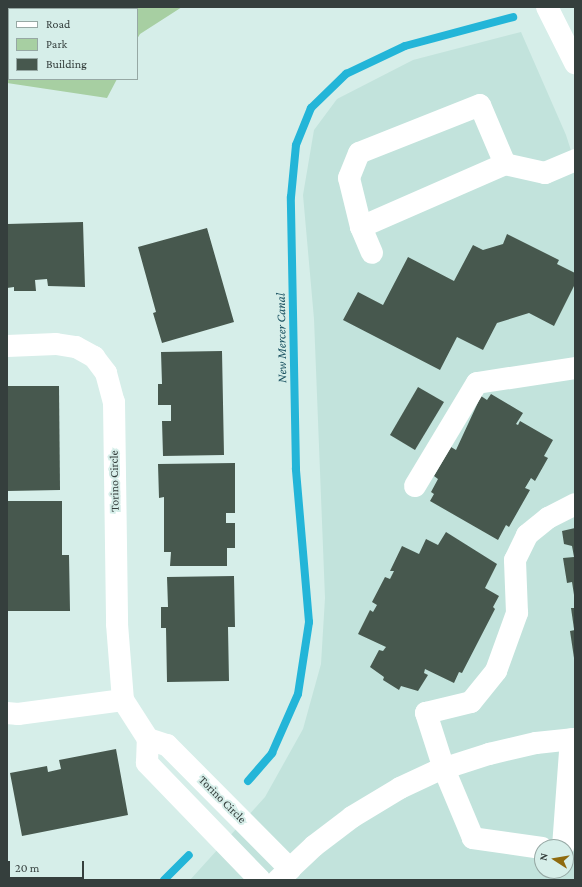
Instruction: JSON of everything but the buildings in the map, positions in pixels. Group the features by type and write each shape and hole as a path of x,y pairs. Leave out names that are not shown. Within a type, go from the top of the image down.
{"street":[{"path":"547,7 575,63"},
{"path":"372,253 361,227 349,178 359,154 480,106 505,164"},
{"path":"361,227 505,164 545,173 575,160"},
{"name":"Torino Circle","path":"7,346 56,344 76,347 94,357 106,372 114,402 117,624 123,700 148,739 167,745 284,874"},
{"path":"415,486 477,383 575,368"},
{"path":"534,847 473,838 444,769 426,712 471,702 496,671 517,613 515,560 527,536 548,518 575,504"},
{"path":"7,713 18,714 123,700"},
{"path":"148,739 147,763 260,880"},
{"path":"284,874 314,846 352,817 400,788 444,769 489,754 536,743 573,739 564,839"}],"shaded area":[{"path":"521,32 566,135 575,163 575,880 190,880 265,797 303,729 321,664 325,598 314,319 303,195 314,130 337,99 413,60"}],"green space":[{"path":"7,7 182,7 140,34 138,37 138,8 8,8 8,80 116,80 107,98 7,83"}],"waterway":[{"name":"New Mercer Canal","path":"248,781 272,753 298,694 309,622 296,469 291,197 296,145 311,108 346,74 405,46 513,17"},
{"name":"New Mercer Canal","path":"164,880 189,855"}]}
